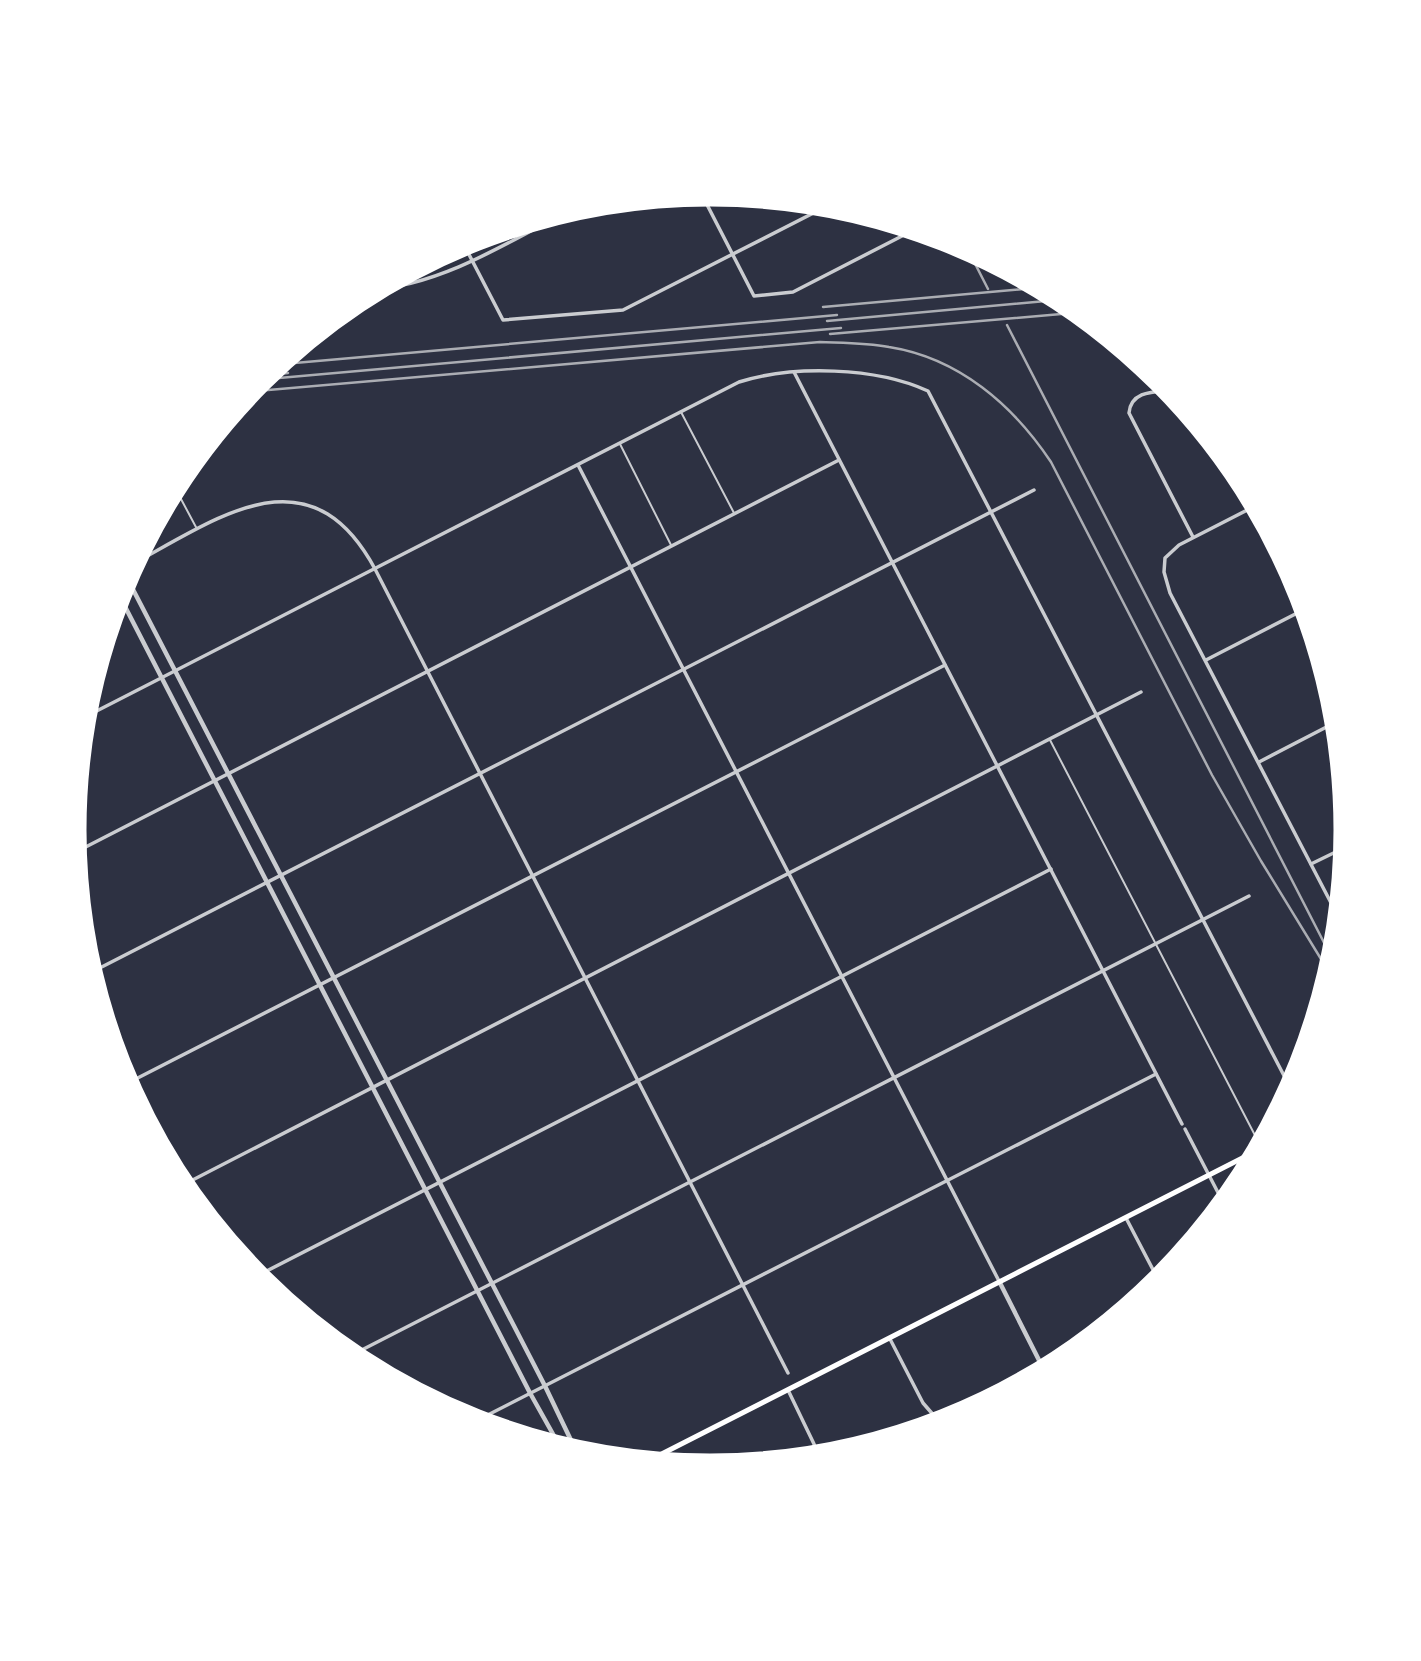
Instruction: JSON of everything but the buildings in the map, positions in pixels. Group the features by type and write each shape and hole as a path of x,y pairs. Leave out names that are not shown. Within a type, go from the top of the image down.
{"main road":[{"path":"658,1456 1249,1154"}],"street":[{"path":"706,202 754,296 793,292 902,236 902,233"},
{"path":"467,251 503,320 623,310 816,212"},
{"path":"395,287 425,280 472,260 533,229"},
{"path":"93,713 739,382 753,377 816,371 862,374 900,381 928,391 1287,1081"},
{"path":"794,372 1220,1197"},
{"path":"1160,392 1147,393 1133,401 1129,409 1130,417 1193,537"},
{"path":"83,848 839,460"},
{"path":"578,465 1041,1365"},
{"path":"98,969 1034,490"},
{"path":"145,558 241,508 264,502 295,502 311,506 341,524 353,535 428,671 788,1373"},
{"path":"1250,508 1193,537 1168,553 1163,563 1166,581 1334,908"},
{"path":"131,587 572,1443"},
{"path":"125,605 555,1439"},
{"path":"1206,660 1299,612"},
{"path":"134,1080 946,665"},
{"path":"189,1181 1141,692"},
{"path":"1259,762 1330,725"},
{"path":"1311,864 1338,851"},
{"path":"264,1272 1051,869"},
{"path":"359,1351 1249,896"},
{"path":"485,1416 1156,1073"},
{"path":"1126,1218 1155,1275"},
{"path":"890,1339 923,1404 935,1417"},
{"path":"788,1391 815,1450"}],"lane":[{"path":"680,411 734,514"},
{"path":"620,444 671,546"},
{"path":"179,495 198,530"},
{"path":"1050,739 1258,1138"}],"railway":[{"path":"973,260 988,289"},
{"path":"823,307 1029,289"},
{"path":"827,321 1049,301"},
{"path":"830,334 1067,313"},
{"path":"290,363 837,315"},
{"path":"1007,325 1328,949"},
{"path":"279,378 841,328"},
{"path":"262,391 820,342 889,347 939,362 961,373 1002,403 1051,462 1212,775 1324,964"},
{"path":"279,374 288,373"}]}
